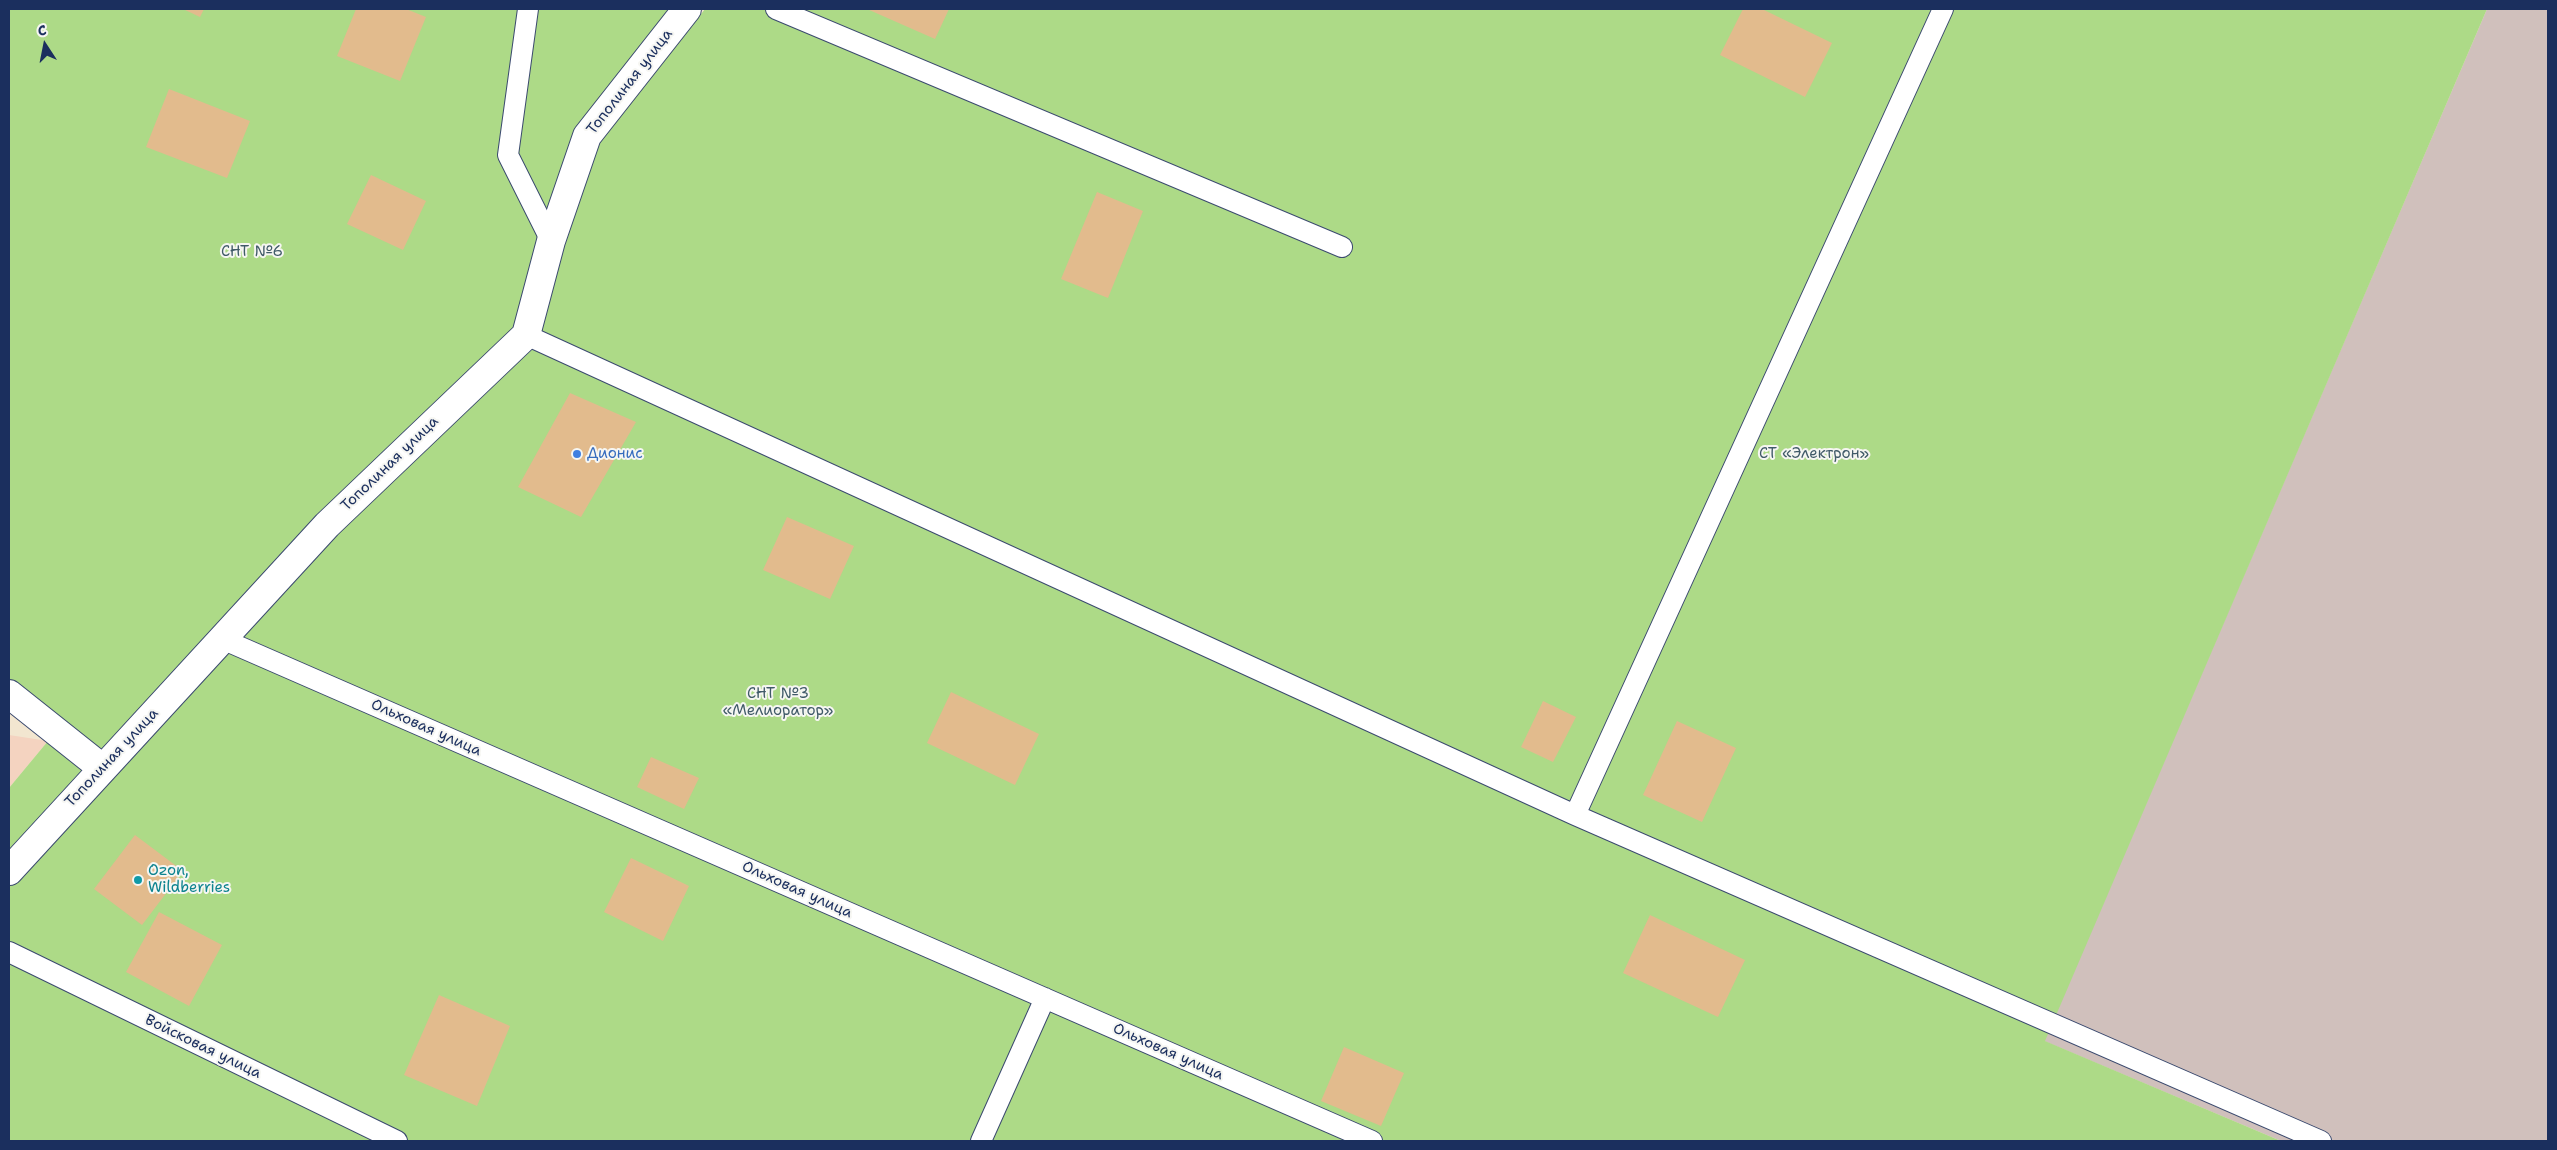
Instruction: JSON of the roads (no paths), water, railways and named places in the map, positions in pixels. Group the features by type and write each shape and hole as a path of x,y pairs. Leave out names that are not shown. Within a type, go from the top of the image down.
{"street":[{"name":"Тополиная улица","path":"9,871 327,525 526,335 551,241 587,136 687,9"},
{"path":"9,694 102,768"}],"lane":[{"path":"528,9 508,155 551,241"},
{"path":"776,9 1342,248"},
{"path":"1575,815 1943,9"},
{"path":"526,335 1575,815 2321,1141"},
{"name":"Ольховая улица","path":"222,638 1372,1141"},
{"name":"Войсковая улица","path":"9,952 397,1141"},
{"path":"981,1141 1044,998"}],"place":[{"name":"Дионис","path":"577,454"},
{"name":"Ozon, Wildberries","path":"138,880"}],"park label":[{"name":"СНТ №6","path":"252,252"},
{"name":"СТ «Электрон»","path":"1814,454"},
{"name":"СНТ №3 «Мелиоратор»","path":"778,702"}]}
